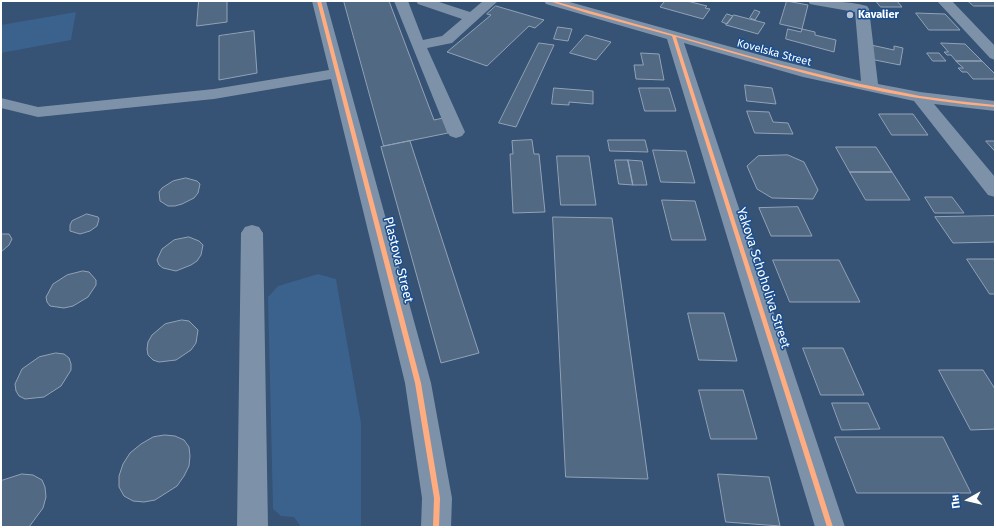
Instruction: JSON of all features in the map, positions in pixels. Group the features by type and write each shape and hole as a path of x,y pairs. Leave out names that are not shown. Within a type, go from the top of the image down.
{"street":[{"name":"Plastova Street","path":"319,1 418,383 437,498 436,527"},
{"path":"401,1 418,45 456,132"},
{"path":"423,1 472,18"},
{"path":"418,45 447,40 491,1"},
{"path":"815,1 862,9 870,87"},
{"path":"944,1 995,55"},
{"name":"Kovelska Street","path":"559,2 759,60 870,87 920,98 995,106"},
{"name":"Yakova Schoholiva Street","path":"674,36 830,527"},
{"path":"1,103 38,112 214,94 338,73"},
{"path":"920,98 995,190"},
{"path":"252,233 252,527"}],"water":[{"path":"76,12 71,40 1,53 1,25"},
{"path":"318,274 336,279 361,423 361,527 301,527 294,517 281,516 273,509 268,297 278,286"}],"building":[{"path":"199,1 227,1 227,22 197,26"},
{"path":"344,1 389,1 434,120 443,118 448,133 384,146"},
{"path":"659,1 687,1 707,6 705,8 710,9 703,19 660,7 664,2"},
{"path":"787,1 808,5 802,29 780,24"},
{"path":"876,1 897,1 902,7 881,7"},
{"path":"968,1 995,1 995,6 974,6"},
{"path":"496,6 544,20 535,28 529,26 487,66 447,52 491,15 487,14"},
{"path":"755,10 760,12 755,20 750,18"},
{"path":"916,13 945,14 960,30 929,30"},
{"path":"727,14 733,16 727,24 722,22"},
{"path":"734,15 765,23 758,34 726,25"},
{"path":"558,27 572,29 568,41 554,39"},
{"path":"788,29 801,32 802,29 815,32 815,35 836,40 834,52 786,39"},
{"path":"254,31 257,73 219,80 219,36"},
{"path":"586,35 611,42 596,60 570,53"},
{"path":"539,43 554,45 516,127 499,123"},
{"path":"941,43 965,44 982,61 956,61 951,55 947,55 944,52 948,52"},
{"path":"871,45 894,50 894,46 903,48 900,65 870,59"},
{"path":"641,53 659,54 664,80 636,79 634,65 643,65"},
{"path":"927,53 939,53 946,61 933,61"},
{"path":"956,61 982,61 995,74 995,79 973,79 967,72 962,72 958,68 963,68"},
{"path":"745,85 772,88 776,104 747,101"},
{"path":"554,88 593,91 593,104 569,102 569,105 552,104"},
{"path":"639,88 669,88 676,111 645,111"},
{"path":"747,111 769,112 773,122 788,123 793,134 755,133"},
{"path":"879,114 913,114 928,135 892,135"},
{"path":"532,140 534,154 539,154 545,212 513,213 510,154 513,154 512,141"},
{"path":"608,140 645,140 648,152 610,151"},
{"path":"410,141 479,353 441,363 381,147"},
{"path":"986,141 995,141 995,151"},
{"path":"836,147 876,147 892,172 850,172"},
{"path":"653,150 686,151 695,183 661,182"},
{"path":"788,155 804,162 818,190 813,199 772,198 757,189 747,166 758,156"},
{"path":"557,156 589,156 596,205 561,205"},
{"path":"615,160 628,160 633,185 619,184"},
{"path":"628,160 642,161 647,185 633,185"},
{"path":"850,172 892,172 910,200 866,200"},
{"path":"186,178 197,181 200,184 198,193 194,198 175,206 168,206 160,201 159,192 162,188 173,181"},
{"path":"925,197 952,197 964,213 935,213"},
{"path":"662,200 695,201 706,240 672,240"},
{"path":"798,207 812,236 771,236 759,208"},
{"path":"87,214 98,217 99,219 97,226 90,231 80,234 70,231 72,221"},
{"path":"995,216 995,242 953,243 935,217"},
{"path":"553,217 612,218 648,479 566,477"},
{"path":"1,234 9,234 12,239 9,245 1,252"},
{"path":"189,237 199,241 203,245 201,255 197,261 176,271 163,268 159,265 157,260 162,249 174,240"},
{"path":"967,259 995,259 995,294 990,294"},
{"path":"773,260 839,260 860,302 790,302"},
{"path":"83,271 89,272 96,280 96,285 88,297 73,306 64,308 50,306 46,297 53,284 67,275"},
{"path":"688,313 724,313 737,361 699,360"},
{"path":"182,320 189,321 198,330 196,343 191,350 176,360 159,362 153,360 148,355 147,349 148,342 152,335 165,324"},
{"path":"803,348 843,348 864,395 821,395"},
{"path":"56,353 64,354 69,358 71,364 71,370 61,386 44,397 25,399 19,396 16,391 15,384 22,369 39,357"},
{"path":"939,370 983,370 995,389 995,429 971,430"},
{"path":"699,390 743,390 757,439 711,439"},
{"path":"832,403 868,403 880,429 842,430"},
{"path":"165,435 175,436 184,440 189,447 189,466 184,476 177,486 155,500 144,502 133,501 124,496 119,487 119,476 123,464 130,453 153,437"},
{"path":"835,437 943,437 971,493 857,493"},
{"path":"22,474 33,475 42,480 45,487 46,497 43,508 29,527 1,527 1,481"},
{"path":"718,474 769,477 780,526 726,522"}],"cycle path":[{"path":"319,1 418,383 437,498 436,527"},
{"path":"551,1 773,64 846,82 920,97 995,106"},
{"path":"674,36 830,527"}],"place":[{"name":"Kavalier","path":"850,15"}]}
